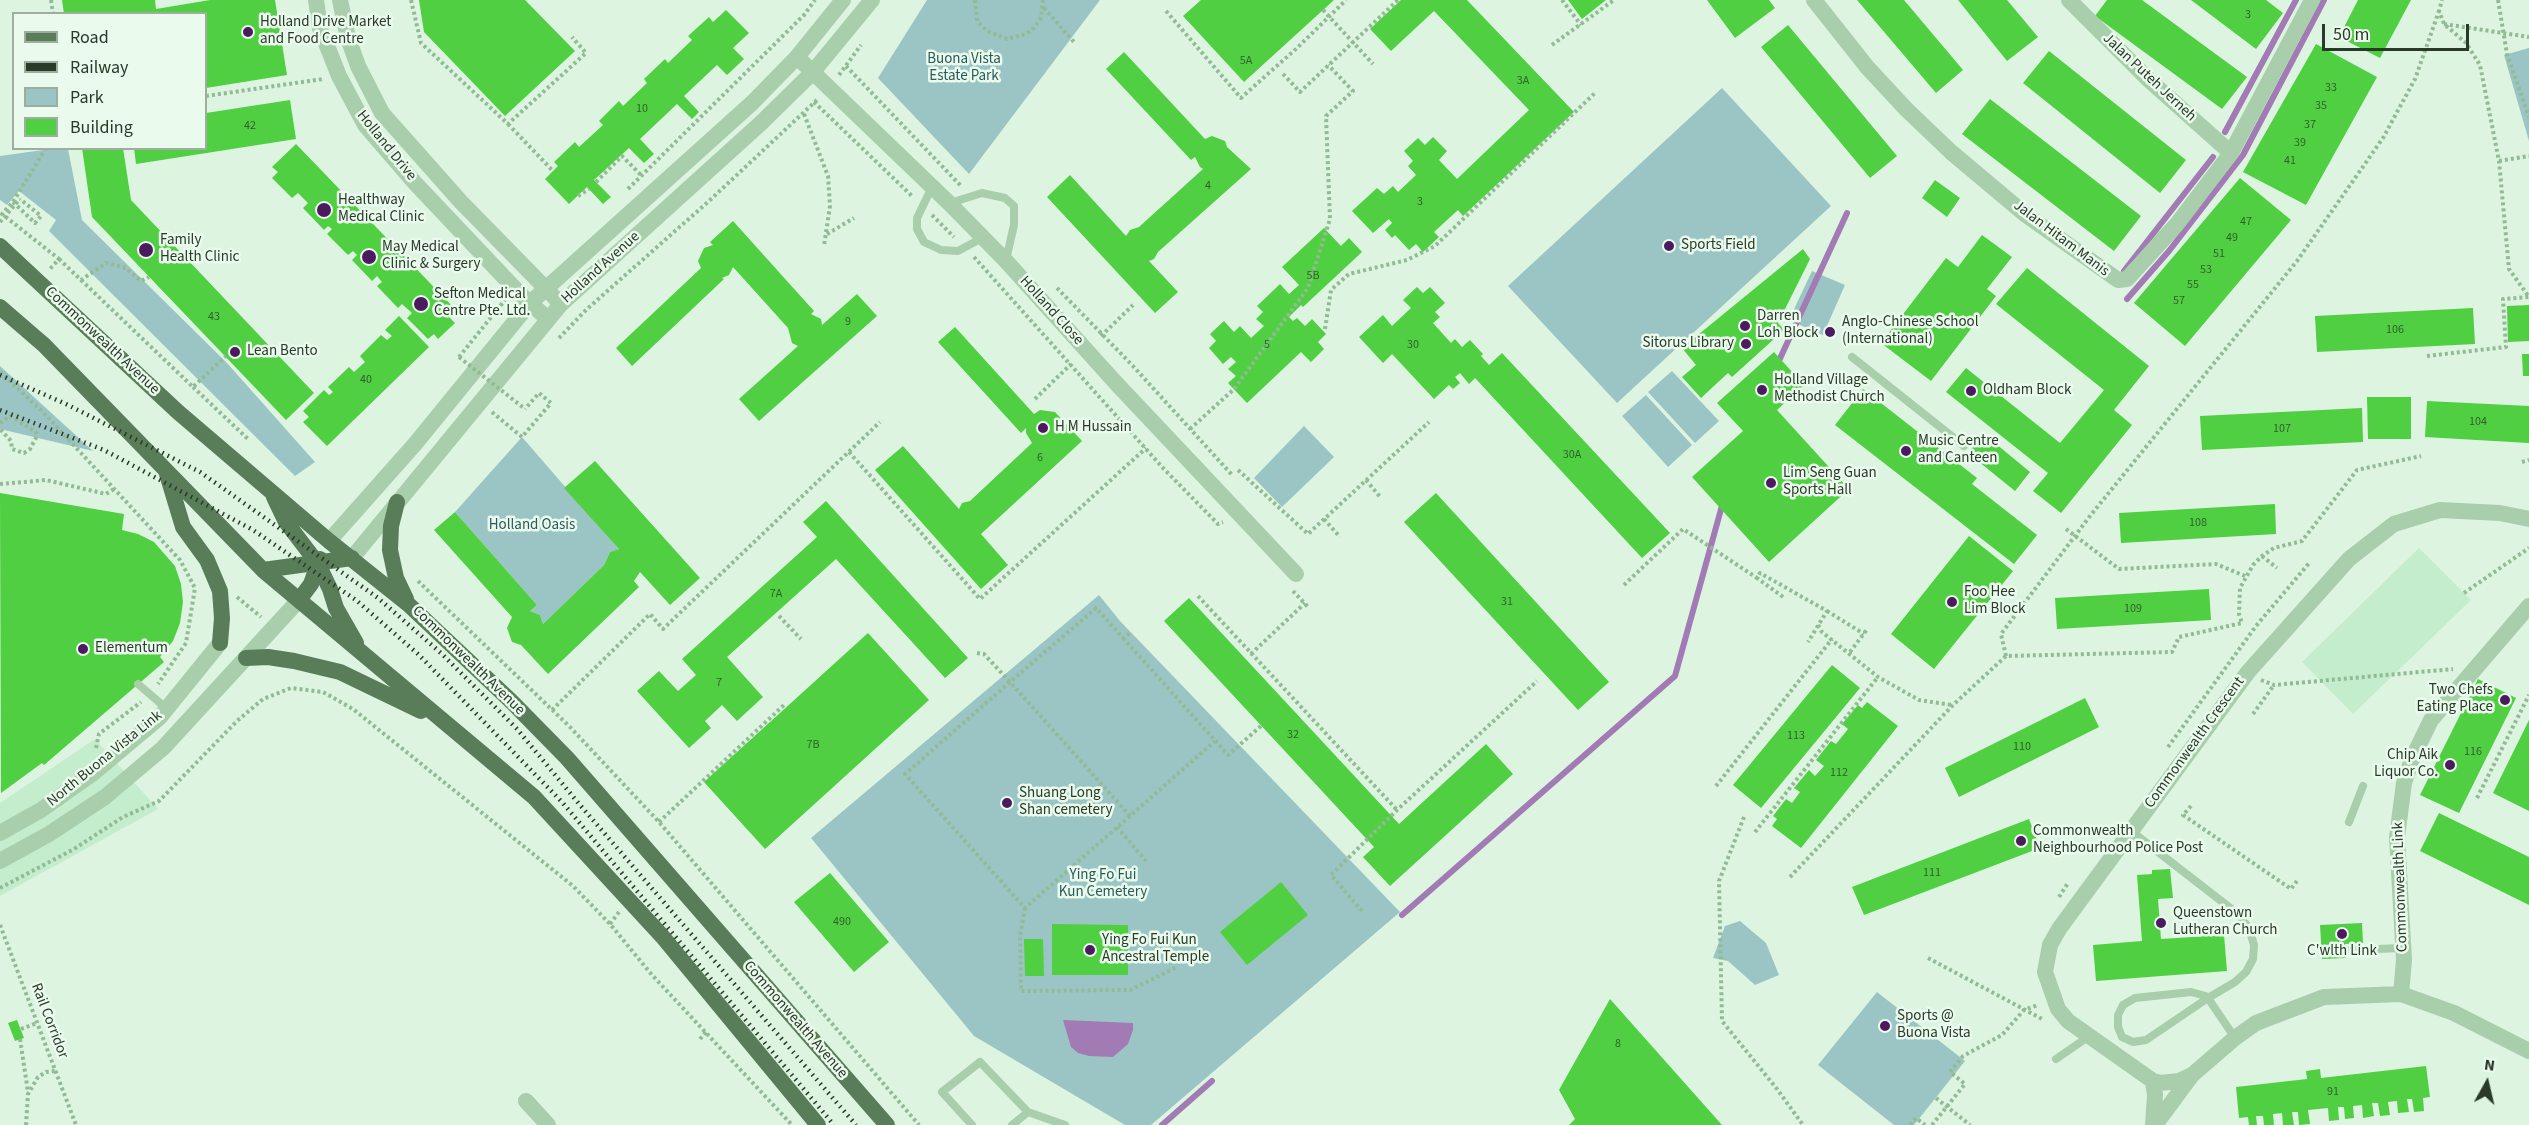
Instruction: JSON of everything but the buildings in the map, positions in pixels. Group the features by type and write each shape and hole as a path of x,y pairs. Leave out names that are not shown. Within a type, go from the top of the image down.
{"main road":[{"name":"Commonwealth Avenue","path":"0,246 178,412 329,541 408,604 567,758 887,1125"},
{"path":"0,307 44,345 263,570 534,797 662,936 818,1125"},
{"path":"166,472 183,527 207,560 220,591 222,618 220,643"},
{"path":"271,491 286,522 318,564 336,608 363,655"},
{"path":"397,502 391,526 390,550 396,578 408,604"},
{"path":"299,600 311,584 329,541"},
{"path":"263,570 352,558"},
{"path":"246,658 268,657 340,672 443,721"}],"street":[{"name":"Holland Drive","path":"315,0 320,28 357,114 415,183 548,319"},
{"name":"Holland Drive","path":"340,0 348,38 358,66 382,113 461,202 561,304"},
{"name":"Holland Avenue","path":"329,541 415,444 530,303 699,152 797,57 843,0"},
{"name":"Holland Avenue","path":"352,558 397,502 486,407 561,304 761,123 812,73 872,0"},
{"name":"Jalan Hitam Manis","path":"1814,0 1867,67 1951,152 2026,214 2118,280 2127,279 2177,224 2231,153 2312,0"},
{"name":"Jalan Puteh Jerneh","path":"2069,0 2141,73 2231,153"},
{"name":"Holland Close","path":"797,57 1006,261 1115,382 1296,574"},
{"path":"699,152 712,167"},
{"name":"Commonwealth Crescent","path":"2153,1081 2088,1037 2068,1021 2058,1009 2045,972 2050,945 2059,929 2248,672 2349,559 2394,524 2440,510 2499,513 2529,519"},
{"name":"North Buona Vista Link","path":"0,861 49,834 105,797 163,748 299,600"},
{"name":"Commonwealth Link","path":"2401,994 2403,948 2397,837 2404,783 2412,759 2431,720 2529,606"},
{"name":"North Buona Vista Link","path":"0,833 41,810 92,774 167,709 220,643"},
{"path":"2154,1125 2192,1075 2235,1038 2256,1023 2324,997 2401,994 2454,1013 2529,1051"},
{"path":"2154,1125 2156,1095 2153,1081 2160,1083 2180,1081 2192,1075"},
{"path":"526,1101 549,1125"}],"lane":[{"path":"932,187 922,206 916,229 924,242 941,250 958,251 982,238"},
{"path":"949,203 982,193 1005,198 1014,206 1014,225 1006,261"},
{"path":"1852,357 1964,446"},
{"path":"138,684 167,709"},
{"path":"2349,822 2363,786"},
{"path":"2131,831 2238,914 2249,928 2254,945 2253,959 2246,972 2208,998 2146,1040 2133,1042 2122,1037 2118,1027 2118,1015 2123,1005 2135,998 2191,992 2203,994 2208,998 2235,1038"},
{"path":"2351,950 2403,948"},
{"path":"2056,1059 2088,1037"},
{"path":"972,1125 942,1092 980,1062 1028,1112 1065,1125"},
{"path":"1012,1125 1028,1112"}],"path":[{"path":"411,0 421,43 508,124 553,171"},
{"path":"626,190 804,15 815,0"},
{"path":"975,0 977,21 987,31 1006,39 1026,34 1034,28 1041,18 1043,0"},
{"path":"1166,11 1241,98 1346,0"},
{"path":"1283,74 1300,92 1398,0"},
{"path":"1562,0 1581,25"},
{"path":"1552,45 1614,0"},
{"path":"2006,656 2001,634 2190,390 2297,261 2346,193 2382,138 2415,80 2442,0"},
{"path":"2498,0 2507,54 2529,117"},
{"path":"1044,7 1074,42"},
{"path":"1323,10 1373,64"},
{"path":"2427,356 2506,348 2503,299 2529,297 2509,269 2499,161 2480,64 2466,43 2444,24 2439,11"},
{"path":"2444,24 2529,37"},
{"path":"508,124 586,53 572,37"},
{"path":"553,344 587,309 804,114 828,88 866,38"},
{"path":"1190,429 1234,389 1308,288 1330,219 1326,116 1353,91 1328,65"},
{"path":"207,96 324,79"},
{"path":"1325,329 1331,290 1349,274 1407,260 1436,246 1596,92"},
{"path":"814,102 966,248 1163,468"},
{"path":"804,114 828,176 830,206 824,246"},
{"path":"45,150 14,202 1,214 59,259 249,440"},
{"path":"596,182 622,156 641,175"},
{"path":"2499,161 2529,156"},
{"path":"578,196 589,189"},
{"path":"0,222 20,199 41,216 34,223 14,202"},
{"path":"826,235 854,218"},
{"path":"39,281 59,259"},
{"path":"81,280 106,263 126,267 141,281 148,277"},
{"path":"505,300 459,357 525,409 539,393 551,403 522,437 486,407 514,386"},
{"path":"1112,325 1132,305"},
{"path":"193,387 226,356"},
{"path":"0,372 44,413 180,560 195,588"},
{"path":"1035,399 1061,374"},
{"path":"0,423 10,417 36,432 37,436 30,449 24,453 12,448 11,441 0,429"},
{"path":"1238,470 1308,534 1429,422"},
{"path":"552,710 650,615 663,629 880,423"},
{"path":"0,442 6,437"},
{"path":"849,452 980,599 1146,448"},
{"path":"1790,878 1953,705 2006,656 2172,652 2179,637 2242,623 2240,588 2246,576 2262,556 2274,548 2302,540 2357,470 2421,456"},
{"path":"2522,462 2529,460"},
{"path":"0,484 46,480 106,494 114,489"},
{"path":"1366,480 1381,498"},
{"path":"1324,519 1340,537"},
{"path":"1624,585 1683,529 1783,597"},
{"path":"2066,529 2119,569 2216,564 2246,576"},
{"path":"2464,593 2529,548"},
{"path":"2262,556 2277,568"},
{"path":"1757,578 1760,573 1864,634"},
{"path":"416,579 552,710 659,822 919,1125"},
{"path":"1198,596 1397,810"},
{"path":"1251,654 1305,603"},
{"path":"1025,908 905,774 1096,608 1228,755 1261,726"},
{"path":"1808,642 1827,611"},
{"path":"779,616 801,639"},
{"path":"1818,625 1822,632 1850,652 1878,677 1919,699 1953,705"},
{"path":"1850,652 1868,628"},
{"path":"1123,638 1131,632"},
{"path":"1716,786 1832,639"},
{"path":"976,653 984,654 1130,816"},
{"path":"2248,672 2274,685 2476,666"},
{"path":"1755,832 1878,677"},
{"path":"1362,911 1331,875 1397,810 1537,681"},
{"path":"2253,714 2274,685"},
{"path":"0,888 74,849 123,817 159,801 237,721 263,699 291,688 323,692 353,709 573,886 610,924 652,975 792,1125"},
{"path":"2477,798 2529,695"},
{"path":"659,822 784,705"},
{"path":"1177,967 1130,990 1021,991 1020,936 1025,908 1215,741"},
{"path":"2191,806 2183,815 2291,889 2298,881"},
{"path":"1744,817 1719,881 1722,1021 1803,1125"},
{"path":"1117,827 1146,861"},
{"path":"651,854 672,837"},
{"path":"610,924 629,900"},
{"name":"Rail Corridor","path":"0,924 76,1125"},
{"path":"1928,958 2053,1025"},
{"path":"1932,1125 1965,1084 1950,1072 1963,1056 2002,1035 2024,1010 2044,1002"},
{"path":"21,1029 36,1023"},
{"path":"700,1039 706,1032"},
{"path":"20,1039 28,1094 26,1125"},
{"path":"28,1094 38,1077 46,1071 55,1071"},
{"path":"1936,1098 1970,1125"},
{"path":"1910,1125 1916,1118 1925,1125"}],"green space":[{"name":"Buona Vista Estate Park","path":"927,0 1100,0 969,174 878,78"},
{"path":"2529,48 2529,141 2504,55"},
{"name":"Sports Field","path":"1722,88 1831,206 1617,403 1508,286"},
{"path":"43,150 68,150 82,220 227,363 315,462 295,476 49,231 56,220 19,191 7,205 0,200 0,156"},
{"path":"1812,271 1845,285 1823,335 1789,320"},
{"path":"0,366 93,451 0,429"},
{"path":"1672,371 1719,421 1695,443 1648,392"},
{"path":"1646,395 1692,445 1668,467 1622,416"},
{"path":"1304,426 1334,457 1282,507 1254,478"},
{"name":"Holland Oasis","path":"522,437 619,549 610,552 604,565 543,624 540,615 530,611 537,605 455,512"},
{"name":"Ying Fo Fui Kun Cemetery","path":"1099,595 1120,621 1400,912 1151,1125 1125,1125 974,1036 811,838"},
{"path":"1740,921 1766,943 1779,975 1755,985 1728,961 1713,958 1725,926"},
{"name":"Sports @ Buona Vista","path":"1877,992 1965,1061 1914,1125 1894,1125 1818,1065"}],"shaded area":[{"path":"2419,548 2471,600 2353,714 2302,662"},
{"path":"95,739 158,809 0,896 0,803"},
{"path":"1063,1020 1133,1023 1133,1030 1128,1044 1113,1057 1089,1056 1078,1053 1071,1047"}],"waterway":[{"path":"2225,132 2296,0"},
{"path":"2127,299 2169,251 2243,155 2324,0"},
{"path":"2124,271 2213,157"},
{"path":"1777,365 1847,213"},
{"path":"1402,915 1675,676 1723,502"},
{"path":"1162,1125 1212,1081"}],"railway":[{"path":"0,375 66,404 200,472 378,598 442,654 517,729 856,1125"},
{"path":"0,410 104,450 253,530 356,600 418,654 562,802 834,1125"}],"place":[{"name":"Holland Drive Market and Food Centre","path":"248,32"},
{"name":"Healthway Medical Clinic","path":"324,210"},
{"name":"Sports Field","path":"1669,246"},
{"name":"Family Health Clinic","path":"146,250"},
{"name":"May Medical Clinic & Surgery","path":"369,257"},
{"name":"Sefton Medical Centre Pte. Ltd.","path":"421,304"},
{"name":"Darren Loh Block","path":"1745,326"},
{"name":"Anglo-Chinese School (International)","path":"1830,332"},
{"name":"Sitorus Library","path":"1746,344"},
{"name":"Lean Bento","path":"235,352"},
{"name":"Holland Village Methodist Church","path":"1762,390"},
{"name":"Oldham Block","path":"1971,391"},
{"name":"H M Hussain","path":"1043,428"},
{"name":"Music Centre and Canteen","path":"1906,451"},
{"name":"Lim Seng Guan Sports Hall","path":"1771,483"},
{"name":"Foo Hee Lim Block","path":"1952,602"},
{"name":"Elementum","path":"83,649"},
{"name":"Two Chefs Eating Place","path":"2505,700"},
{"name":"Chip Aik Liquor Co.","path":"2450,765"},
{"name":"Shuang Long Shan cemetery","path":"1007,803"},
{"name":"Commonwealth Neighbourhood Police Post","path":"2021,841"},
{"name":"Queenstown Lutheran Church","path":"2161,923"},
{"name":"C'wlth Link","path":"2342,934"},
{"name":"Ying Fo Fui Kun Ancestral Temple","path":"1090,950"},
{"name":"Sports @ Buona Vista","path":"1885,1026"}]}
